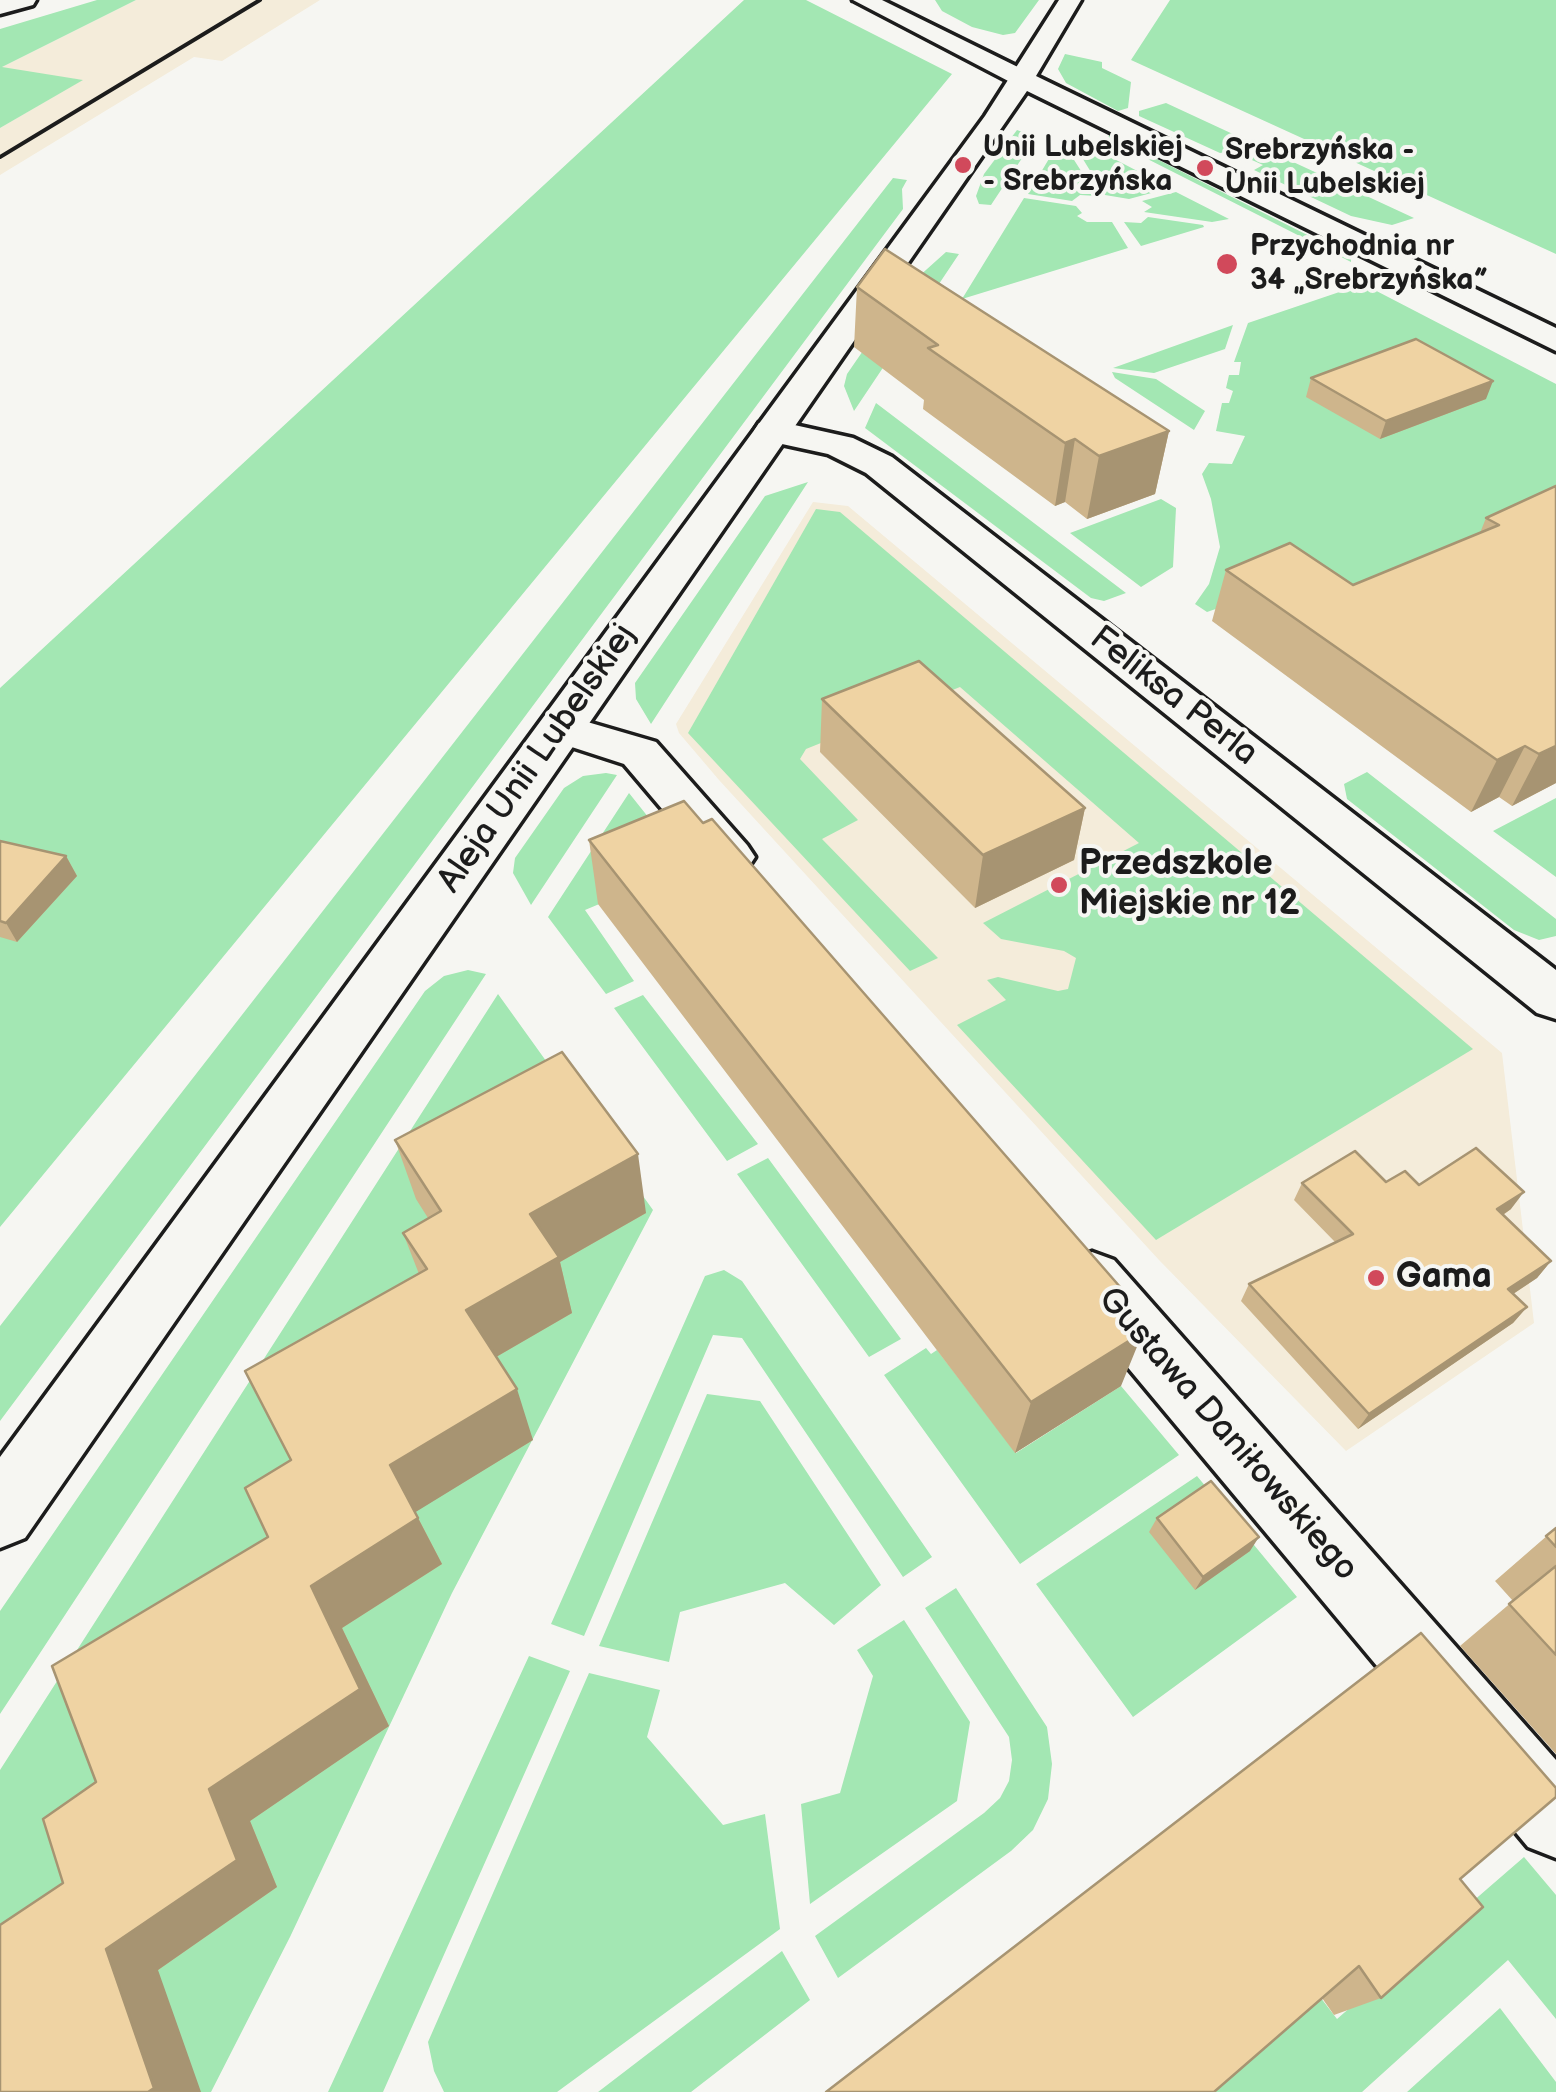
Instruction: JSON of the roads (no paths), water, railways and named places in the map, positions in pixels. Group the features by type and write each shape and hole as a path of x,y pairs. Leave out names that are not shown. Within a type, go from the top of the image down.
{"street":[{"path":"0,7 25,0"},
{"path":"864,0 1556,341"},
{"name":"Aleja Unii Lubelskiej","path":"0,1514 1023,78 1070,0"},
{"name":"Feliksa Perla","path":"772,431 840,446 879,464 1556,999"},
{"path":"560,728 640,753 766,899"},
{"name":"Gustawa Daniłowskiego","path":"1061,1242 1556,1818"}],"railway":[{"path":"0,157 260,0"}],"place":[{"name":"Unii Lubelskiej - Srebrzyńska","path":"963,165"},
{"name":"Srebrzyńska - Unii Lubelskiej","path":"1205,168"},
{"name":"Przychodnia nr 34 „Srebrzyńska”","path":"1227,264"},
{"name":"Przedszkole Miejskie nr 12","path":"1059,885"},
{"name":"Gama","path":"1376,1278"}]}
